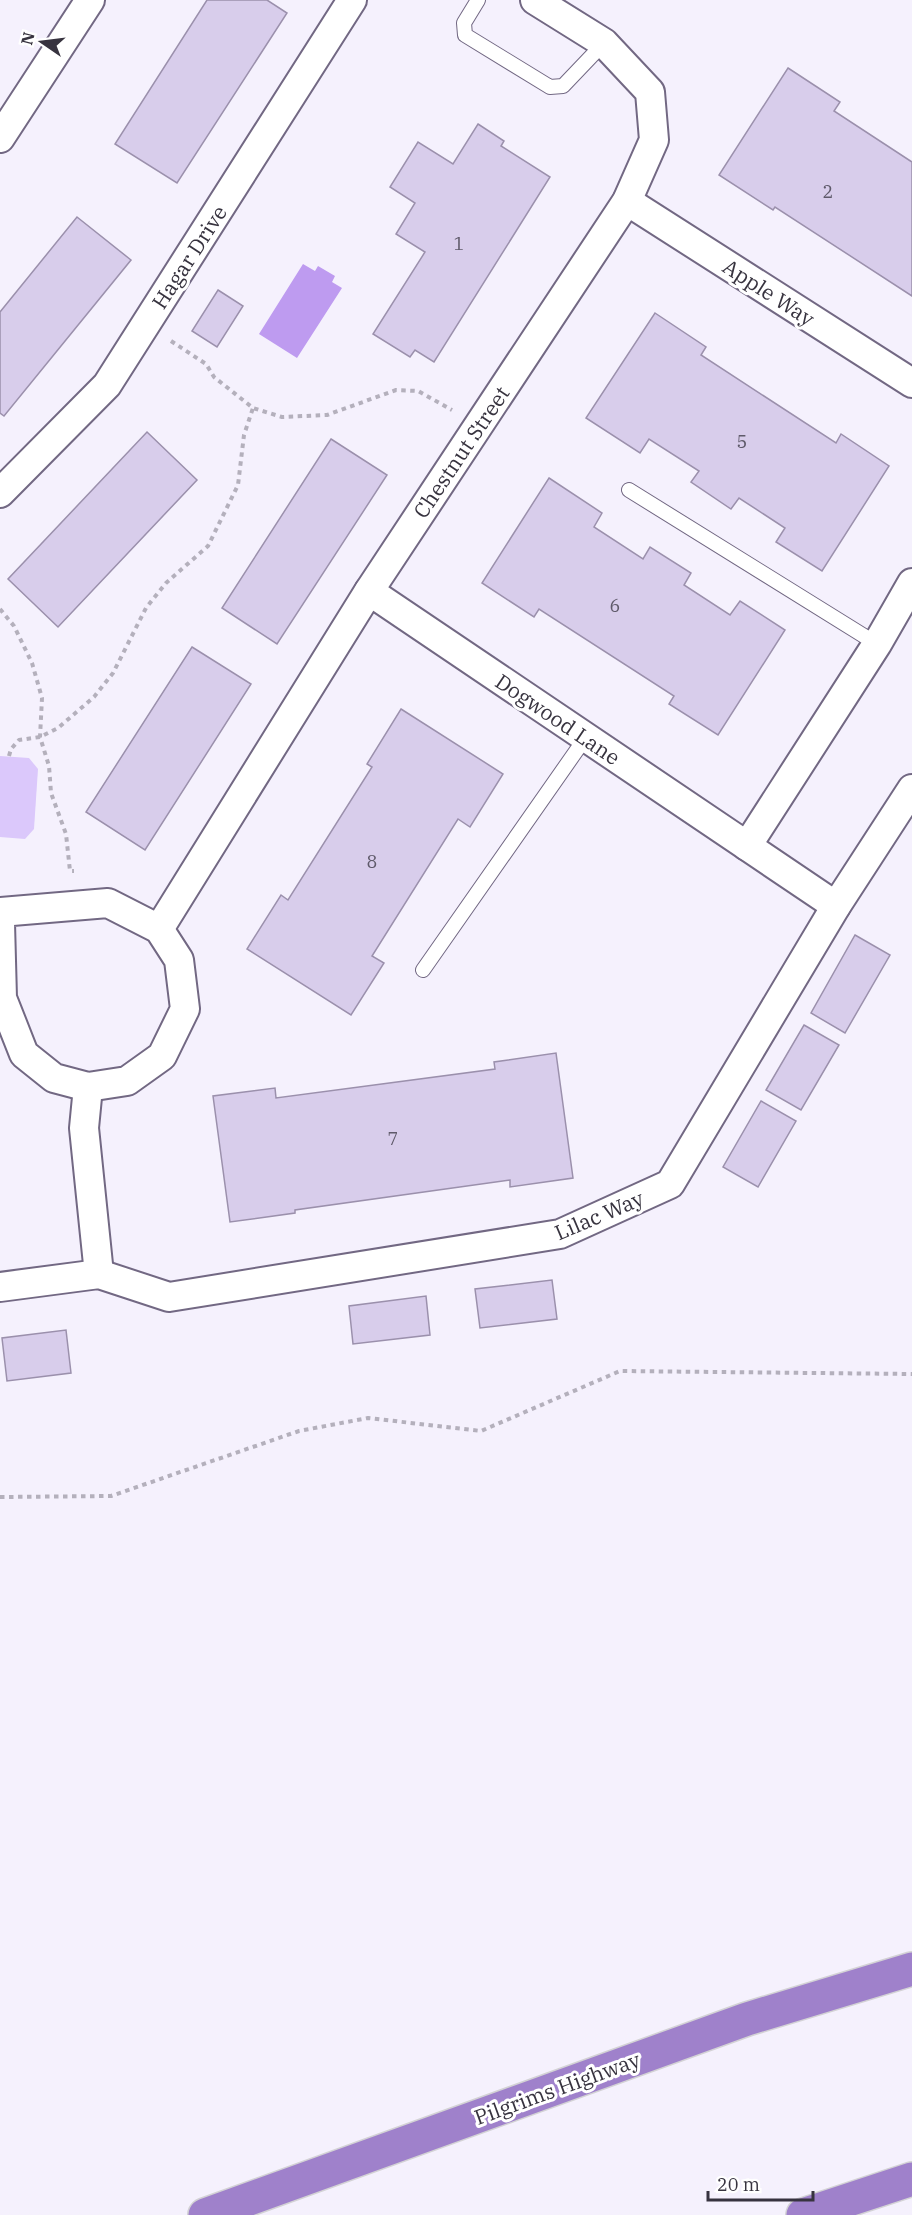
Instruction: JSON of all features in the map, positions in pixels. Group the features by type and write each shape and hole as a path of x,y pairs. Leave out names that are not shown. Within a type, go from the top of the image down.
{"highway":[{"name":"Pilgrims Highway","path":"205,2215 747,2019 912,1969"},
{"path":"803,2215 912,2179"}],"street":[{"path":"0,138 90,0"},
{"name":"Hagar Drive","path":"0,493 13,483 107,385 352,0"},
{"name":"Chestnut Street","path":"159,929 369,591 627,201 654,140 650,92 604,43 535,0"},
{"name":"Apple Way","path":"627,201 912,383"},
{"path":"747,846 877,644 912,583"},
{"name":"Dogwood Lane","path":"369,591 836,906"},
{"name":"Lilac Way","path":"0,1287 99,1274 169,1297 560,1234 670,1184 836,906 912,789"},
{"path":"0,912 108,903 159,929 179,960 185,1009 162,1056 127,1081 88,1087 54,1078 24,1054 2,998 0,923"},
{"path":"88,1087 84,1128 99,1274"}],"lane":[{"path":"478,0 464,22 465,35 550,87 563,86 604,43"},
{"path":"629,490 877,644"},
{"path":"423,970 586,737"}],"path":[{"path":"146,324 206,364 214,377 253,408 282,417 327,415 396,390 418,391 439,400 477,428"},
{"path":"9,756 11,749 19,740 40,737 58,728 94,697 113,673 146,608 166,583 208,546 238,485 244,435 253,408"},
{"path":"0,609 14,626 32,663 42,698 40,737 49,766 51,793 66,834 70,871 81,872"},
{"path":"0,1497 111,1496 299,1431 368,1418 481,1431 620,1371 912,1374"}],"shaded area":[{"path":"303,264 315,271 318,266 335,276 332,282 342,288 297,358 259,334"},
{"path":"0,756 29,758 38,769 34,829 25,839 0,837"}],"building":[{"path":"207,0 267,0 287,13 177,183 115,144"},
{"path":"788,68 840,102 834,111 912,162 912,296 775,207 773,210 719,175"},
{"path":"478,124 504,141 501,146 550,177 434,362 415,350 410,357 373,334 425,252 396,234 415,203 390,187 418,142 453,164"},
{"path":"77,217 131,260 4,416 0,413 0,312"},
{"path":"218,290 243,306 217,347 192,331"},
{"path":"655,313 706,347 701,355 836,443 841,434 889,466 822,571 776,542 785,528 739,498 731,509 691,482 699,471 649,439 640,453 586,418"},
{"path":"147,432 197,480 58,627 8,579"},
{"path":"331,439 387,475 277,644 222,608"},
{"path":"549,478 602,513 594,527 643,559 650,547 691,573 684,585 730,615 740,601 785,630 718,735 669,704 674,696 539,609 534,617 482,583"},
{"path":"192,647 251,684 145,850 86,812"},
{"path":"401,709 503,774 470,827 458,819 372,956 384,963 351,1015 247,949 281,895 288,900 372,767 367,764"},
{"path":"855,935 890,955 845,1033 811,1013"},
{"path":"804,1025 839,1045 801,1110 766,1090"},
{"path":"556,1053 573,1178 510,1187 510,1180 295,1210 295,1213 230,1222 213,1096 275,1088 276,1098 495,1069 494,1062"},
{"path":"761,1101 796,1121 758,1187 723,1167"},
{"path":"552,1280 557,1319 480,1328 475,1289"},
{"path":"426,1296 430,1335 353,1344 349,1306"},
{"path":"66,1330 71,1373 7,1381 2,1338"}]}
